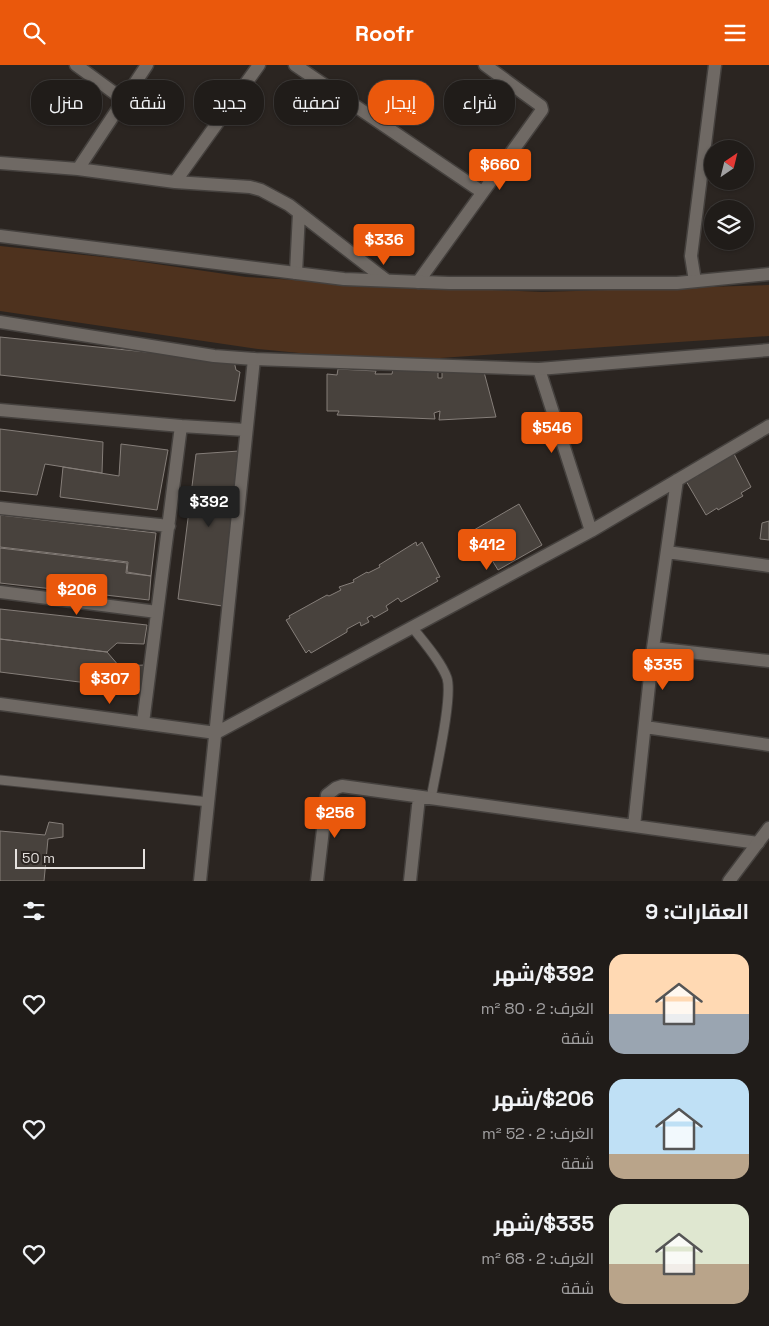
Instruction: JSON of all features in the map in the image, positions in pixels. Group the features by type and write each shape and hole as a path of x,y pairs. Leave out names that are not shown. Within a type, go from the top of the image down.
{"street":[{"path":"76,65 112,91"},
{"path":"137,80 147,65"},
{"path":"175,182 259,65"},
{"path":"295,65 482,192"},
{"path":"418,282 542,108 485,65"},
{"path":"695,281 691,256 715,65"},
{"path":"78,169 112,118"},
{"path":"0,163 78,169 175,182 250,187 261,190 277,197 386,280"},
{"path":"296,273 299,213"},
{"path":"0,236 344,279 418,282 677,283 769,274"},
{"path":"0,322 214,356 254,359 539,369 769,350"},
{"path":"200,881 254,359"},
{"path":"539,369 591,531"},
{"path":"0,410 246,430"},
{"path":"0,704 216,733 591,531 769,425"},
{"path":"143,723 181,426"},
{"path":"634,826 653,647 677,481"},
{"path":"0,508 168,526"},
{"path":"667,552 769,566"},
{"path":"0,592 158,612"},
{"path":"653,647 769,661"},
{"path":"645,727 769,745"},
{"path":"317,881 325,801 330,791 342,786 758,843"},
{"path":"410,881 425,798"},
{"path":"729,881 769,828"}],"lane":[{"path":"412,627 441,667 448,687 444,720 425,798"},
{"path":"0,780 209,802"}],"shaded area":[{"path":"0,246 122,259 246,277 394,286 542,292 769,285 769,336 440,358 372,360 258,349 0,311"}],"building":[{"path":"0,337 234,361 236,370 240,372 235,401 0,375"},
{"path":"338,369 376,371 375,374 392,374 393,369 438,369 438,378 442,378 442,369 484,372 496,417 439,420 440,411 434,413 435,419 337,415 339,411 327,411 327,374 337,375"},
{"path":"0,429 103,442 102,473 45,464 37,495 0,491"},
{"path":"121,444 168,450 157,510 60,497 63,467 119,476"},
{"path":"239,451 222,606 178,599 196,454"},
{"path":"734,454 751,487 741,493 743,496 706,515 686,481 698,476 695,473"},
{"path":"519,504 542,545 498,570 474,530"},
{"path":"0,515 156,533 151,576 127,572 128,562 0,547"},
{"path":"769,521 769,540 760,539 762,523"},
{"path":"416,542 417,546 422,542 440,577 436,578 438,581 401,602 398,598 386,606 388,610 374,618 372,615 367,618 369,622 361,626 360,622 347,629 347,632 311,653 309,650 306,653 286,620 290,618 289,616 327,595 329,596 341,590 339,587 354,582 353,580 380,567 379,565"},
{"path":"0,548 127,563 126,573 151,576 149,600 0,583"},
{"path":"0,609 147,625 144,644 117,643 107,652 0,639"},
{"path":"0,639 107,652 119,666 145,665 143,690 0,672"},
{"path":"49,822 63,824 63,837 48,839 44,881 0,881 0,831 45,835"}]}
